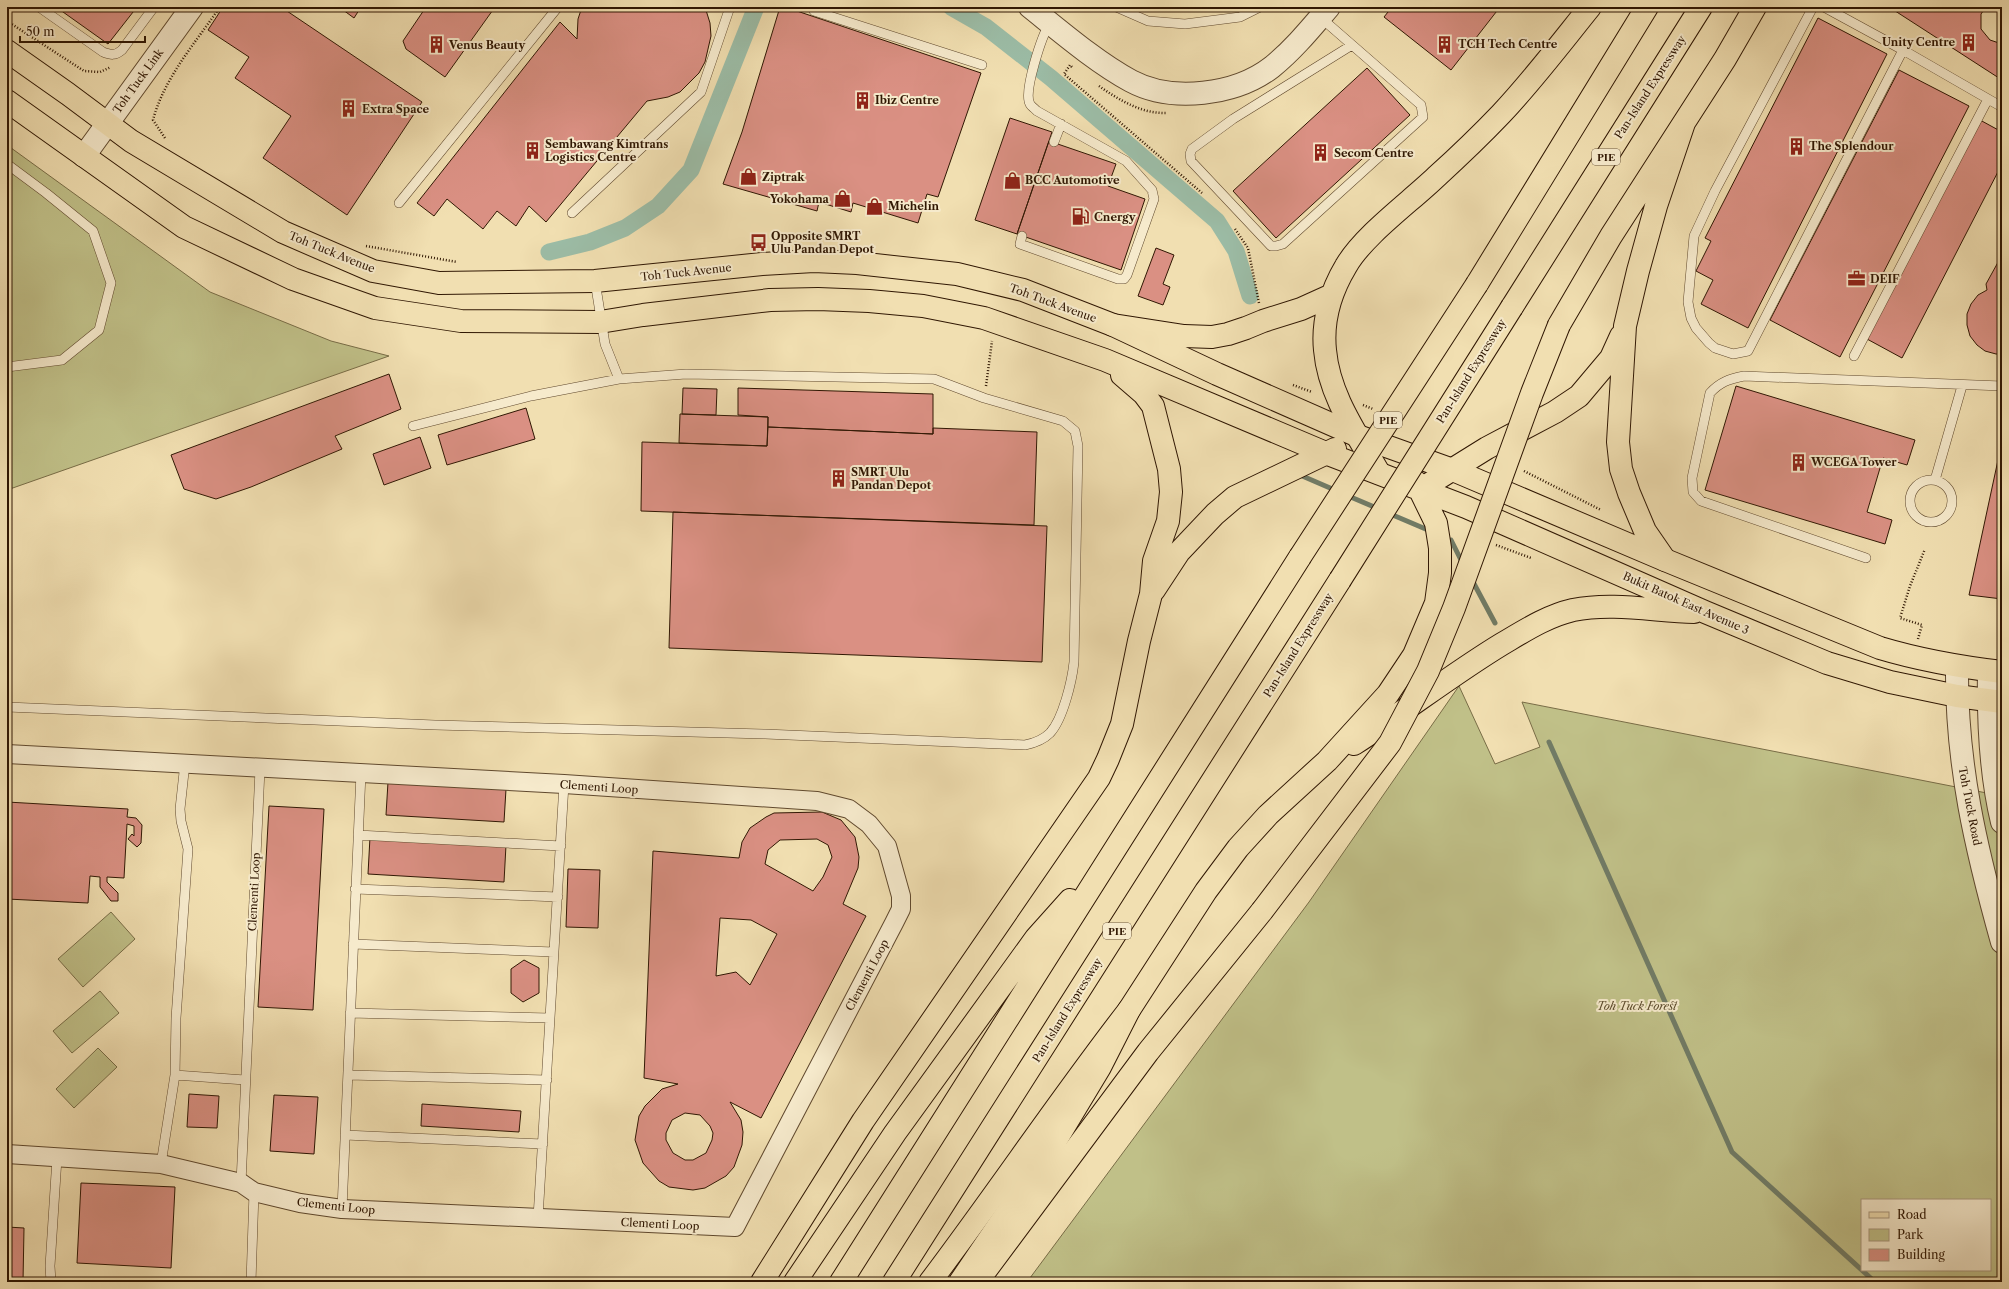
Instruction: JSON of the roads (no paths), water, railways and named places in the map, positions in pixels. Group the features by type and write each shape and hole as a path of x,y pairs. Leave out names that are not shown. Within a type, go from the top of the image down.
{"main road":[{"path":"1379,473 1338,402 1328,371 1324,349 1325,320 1332,295 1346,265 1365,242 1500,115 1529,83 1590,7"},
{"name":"PIE","path":"841,1282 1300,557 1477,284 1647,7"},
{"name":"Pan-Island Expressway","path":"894,1282 1702,7"},
{"path":"977,1282 1148,1052 1262,911 1390,743 1428,671 1454,608 1532,393 1559,325 1611,236 1755,7"},
{"name":"Toh Tuck Avenue","path":"7,50 131,141 283,232 373,271 439,283 596,281 770,263 814,260 857,263 957,274 1023,290 1113,325 1217,374 1358,436 1394,449"},
{"path":"7,100 184,227 293,278 375,308 461,322 600,322 643,315 770,300 818,299 869,301 923,306 984,318 1105,360 1328,454 1379,473"},
{"path":"1421,489 1487,448 1555,412 1579,396 1611,358 1625,326 1656,206 1684,122"},
{"path":"1113,325 1184,336 1212,337 1228,334 1301,309 1332,295"},
{"path":"1625,326 1618,442 1621,469 1628,493 1645,531 1665,560"},
{"path":"762,1282 863,1121 1099,778 1122,724 1139,642 1151,594 1154,562 1168,521 1171,492 1169,469 1153,406 1144,394 1105,360"},
{"path":"1151,594 1179,552 1215,514 1235,497 1302,464 1328,454 1358,436"},
{"path":"1394,449 1453,470 1665,560 1880,648 1914,658 1957,667 1996,672"},
{"path":"930,1282 988,1206 1090,1061 1129,1010 1206,891 1238,848 1268,815 1327,761 1388,694 1414,654 1436,603 1440,573 1440,548 1436,523 1421,489 1394,449"},
{"name":"Bukit Batok East Avenue 3","path":"1379,473 1528,532 1705,612 1828,663 1890,682 1957,696 1995,701"},
{"path":"1327,761 1491,651 1533,625 1558,615 1574,610 1618,607 1705,612"},
{"path":"795,1282 895,1133 1036,938 1076,894 1099,873"},
{"path":"960,1282 1052,1145 1100,1067 1129,1010"}],"street":[{"name":"Toh Tuck Link","path":"84,156 192,7"},
{"path":"1030,7 1050,23 1132,81 1159,90 1188,93 1212,91 1242,84 1272,67 1302,40 1325,12"},
{"name":"Toh Tuck Road","path":"1957,667 1958,733 1966,792 1984,877 2002,942"},
{"path":"1996,672 1992,766 2002,822"},
{"name":"Clementi Loop","path":"7,754 564,784 817,801 849,809 869,824 887,846 901,896 901,909 735,1227 342,1209 300,1203 161,1164 7,1154"}],"lane":[{"path":"39,7 103,52 112,55 116,55 122,50 154,7"},
{"path":"399,203 558,7"},
{"path":"572,213 701,92 730,7"},
{"path":"812,7 814,11 982,65"},
{"path":"1116,7 1148,21 1185,24 1240,17 1260,7"},
{"path":"1813,7 1715,191 1694,236 1688,302 1691,318 1696,328 1715,348 1733,354 1748,351 1904,50"},
{"path":"1824,7 1904,50 2002,108"},
{"path":"1325,12 1352,45 1421,105 1423,117 1283,244 1270,246 1191,161 1190,154 1192,149 1233,119 1352,45"},
{"path":"1022,236 1020,244 1118,279 1124,279 1127,275 1154,199 1152,190 1126,161 1060,124 1030,104 1028,97 1032,72 1038,49 1044,33 1050,23"},
{"path":"1854,356 1988,99"},
{"path":"1054,142 1060,124"},
{"path":"7,164 93,231 111,283 99,330 62,360 7,367"},
{"path":"596,281 600,322 605,344 619,380"},
{"path":"7,707 435,725 765,734 1025,745 1034,743 1051,732 1057,723 1073,673 1078,446 1075,431 1063,421 984,398 934,379 686,374 619,380 531,396 413,426"},
{"path":"1866,558 1701,502 1693,492 1692,478 1710,393 1717,385 1728,379 1744,376 1962,386 2002,386"},
{"path":"1935,480 1962,386"},
{"path":"1929,480 1935,480 1947,487 1952,499 1952,506 1943,519 1929,523 1922,521 1911,511 1910,496 1917,484 1929,480"},
{"path":"161,1164 175,1075 176,1018 188,849 181,821 180,809 185,764"},
{"name":"Clementi Loop","path":"248,1188 245,1080 260,768"},
{"path":"342,1209 361,773"},
{"path":"538,1218 564,784"},
{"path":"358,835 561,846"},
{"path":"355,889 558,897"},
{"path":"353,944 554,952"},
{"path":"350,1013 550,1018"},
{"path":"348,1074 547,1080"},
{"path":"175,1075 245,1080"},
{"path":"345,1136 543,1144"},
{"path":"51,1282 50,1266 57,1158"},
{"path":"248,1188 251,1282"}],"waterway":[{"path":"549,252 590,242 625,228 658,206 691,170 756,7"},
{"path":"951,7 986,27 1051,78 1217,221 1236,251 1250,296"},
{"path":"1300,475 1337,491"},
{"path":"1346,495 1379,509"},
{"path":"1388,513 1428,530"},
{"path":"1451,540 1463,564"},
{"path":"1472,580 1495,623"},
{"path":"1549,742 1732,1152 1861,1269"},
{"path":"1863,1271 1875,1282"}],"place":[{"name":"Unity Centre","path":"1968,42"},
{"name":"TCH Tech Centre","path":"1445,44"},
{"name":"Venus Beauty","path":"436,45"},
{"name":"Ibiz Centre","path":"862,100"},
{"name":"Extra Space","path":"349,109"},
{"name":"The Splendour","path":"1796,146"},
{"name":"Sembawang Kimtrans Logistics Centre","path":"532,150"},
{"name":"Secom Centre","path":"1321,153"},
{"name":"Ziptrak","path":"749,177"},
{"name":"BCC Automotive","path":"1012,180"},
{"name":"Yokohama","path":"842,199"},
{"name":"Michelin","path":"875,206"},
{"name":"Cnergy","path":"1081,217"},
{"name":"Opposite SMRT Ulu Pandan Depot","path":"758,242"},
{"name":"DEIF","path":"1857,279"},
{"name":"WCEGA Tower","path":"1798,462"},
{"name":"SMRT Ulu Pandan Depot","path":"838,478"}],"park label":[{"name":"Toh Tuck Forest","path":"1637,1006"}]}
